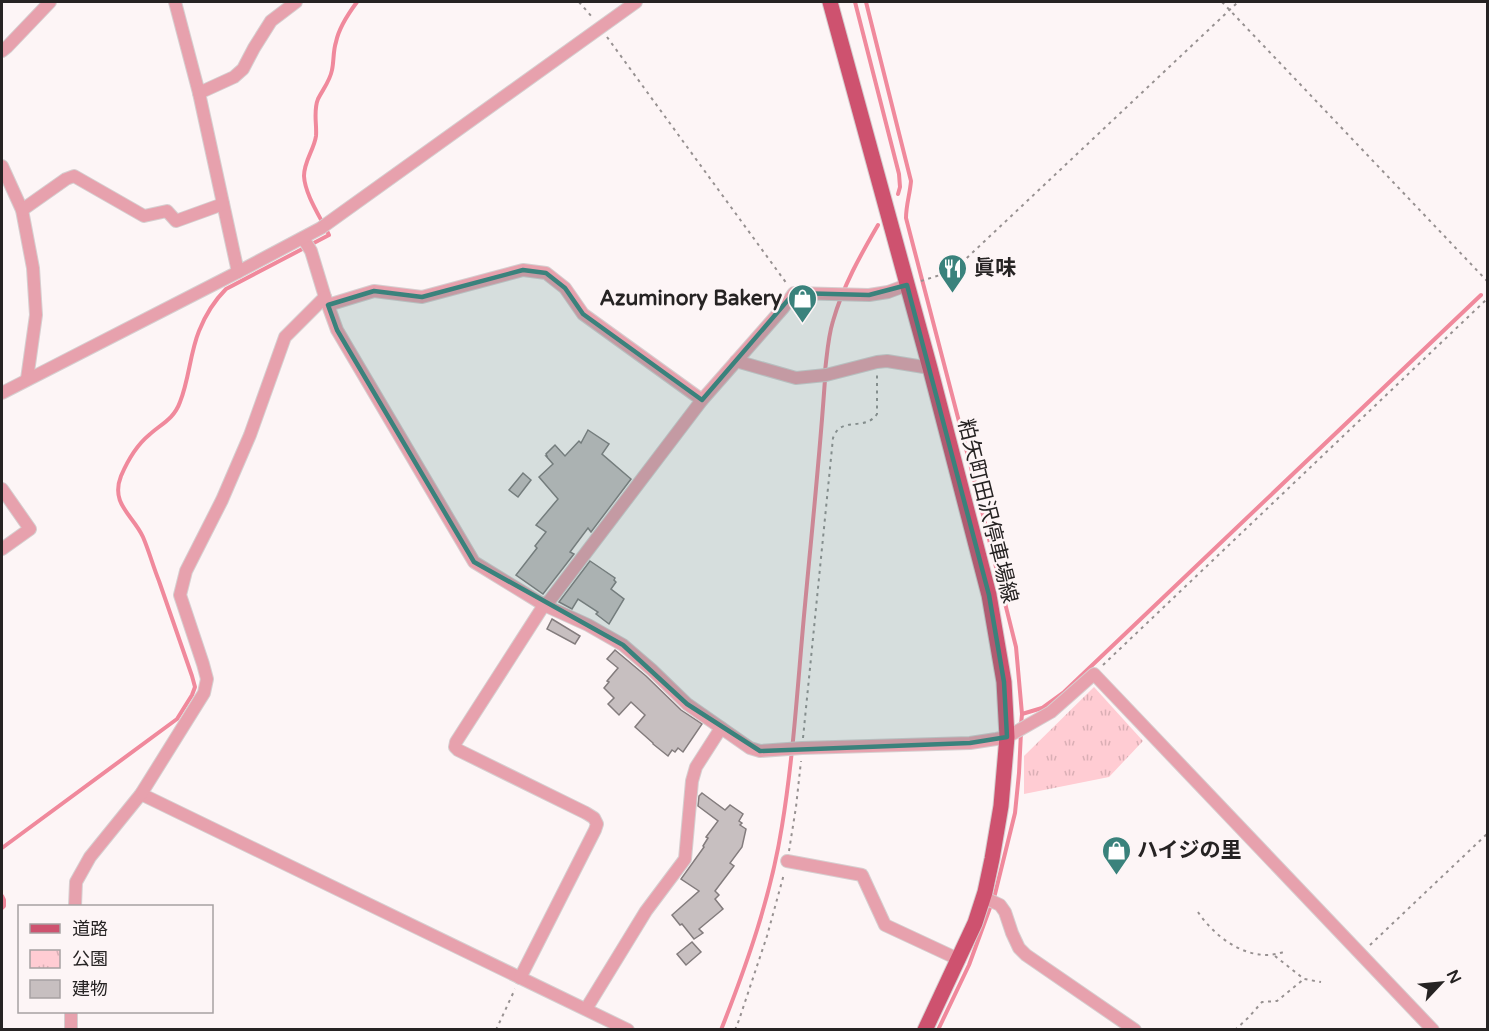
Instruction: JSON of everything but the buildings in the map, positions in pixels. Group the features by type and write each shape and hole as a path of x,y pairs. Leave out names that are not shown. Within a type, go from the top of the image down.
{"main road":[{"name":"粕矢町田沢停車場線","path":"831,2 912,284 930,368 989,595 1004,682 1007,737 992,859 975,923 926,1029"}],"street":[{"path":"2,51 50,2"},
{"path":"175,2 199,93 237,273"},
{"path":"199,93 234,77 243,69 271,21 296,2"},
{"path":"2,393 237,273 307,244 321,228 636,2"},
{"path":"2,166 22,210 33,268 36,315 27,379"},
{"path":"22,210 66,179 74,176 144,216 166,211 176,221 223,204"},
{"path":"307,244 337,330 474,562 544,604 623,645 687,704 750,748 760,751 970,743 1007,737 1050,712 1094,674 1433,1029"},
{"path":"75,905 76,882 90,857 141,794 204,693 207,679 180,595 186,572 222,500 250,435 285,337 326,301 374,291 422,297 523,270 546,273 565,288 583,314 702,400"},
{"path":"520,978 597,824 594,818 586,813 458,750 455,747 456,742 544,604 550,600 702,400 794,293 869,295 912,284"},
{"path":"736,361 796,378 834,373 877,362 930,368"},
{"path":"2,489 30,529 2,549"},
{"path":"586,1009 646,911 685,859 692,781 696,767 721,729"},
{"path":"141,794 628,1029"},
{"path":"787,861 862,875 885,925 958,959"},
{"path":"983,897 1000,905 1005,912 1019,948 1135,1029"},
{"path":"71,1013 71,1029"}],"path":[{"path":"579,2 794,293"},
{"path":"1222,2 1488,282"},
{"path":"912,284 953,271 1238,2"},
{"path":"1094,674 1488,298"},
{"path":"735,1029 767,936 787,861 796,807 833,438 839,427 868,422 877,414 877,362"},
{"path":"1360,954 1488,833"},
{"path":"1198,912 1205,922 1226,941 1242,950 1275,956 1304,979 1321,982"},
{"path":"1275,956 1286,951"},
{"path":"496,1029 520,978"},
{"path":"1235,1029 1262,1002 1277,1001 1304,979"}],"highlighted area":[{"path":"523,270 546,273 565,288 583,314 702,400 794,293 869,295 907,285 989,595 1004,682 1007,737 970,743 760,751 687,704 623,645 474,562 337,330 328,305 374,291 422,297"}],"green space":[{"path":"1094,687 1143,741 1109,777 1024,794 1024,756"}],"waterway":[{"path":"2,848 177,719 192,695 195,687 192,676 163,593 143,537 120,502 118,486 123,471 136,449 171,417 177,408 183,394 199,331 210,309 226,289 329,235 307,191 304,171 316,136 315,113 318,99 331,74 337,36 357,2"},
{"path":"855,2 899,174 898,194"},
{"path":"866,2 911,181 906,218 1016,647 1021,725"},
{"path":"825,371 830,333 837,308 852,272 878,225"},
{"path":"1022,714 1042,708 1064,692 1481,295"},
{"path":"721,1030 757,930 782,826 790,771 825,379"},
{"path":"938,1030 969,965 995,894 1015,813 1021,732"},
{"path":"2,896 4,900 2,908"}],"place":[{"name":"眞味","path":"953,294"},
{"name":"Azuminory Bakery","path":"803,324"},
{"name":"ハイジの里","path":"1116,876"}]}
